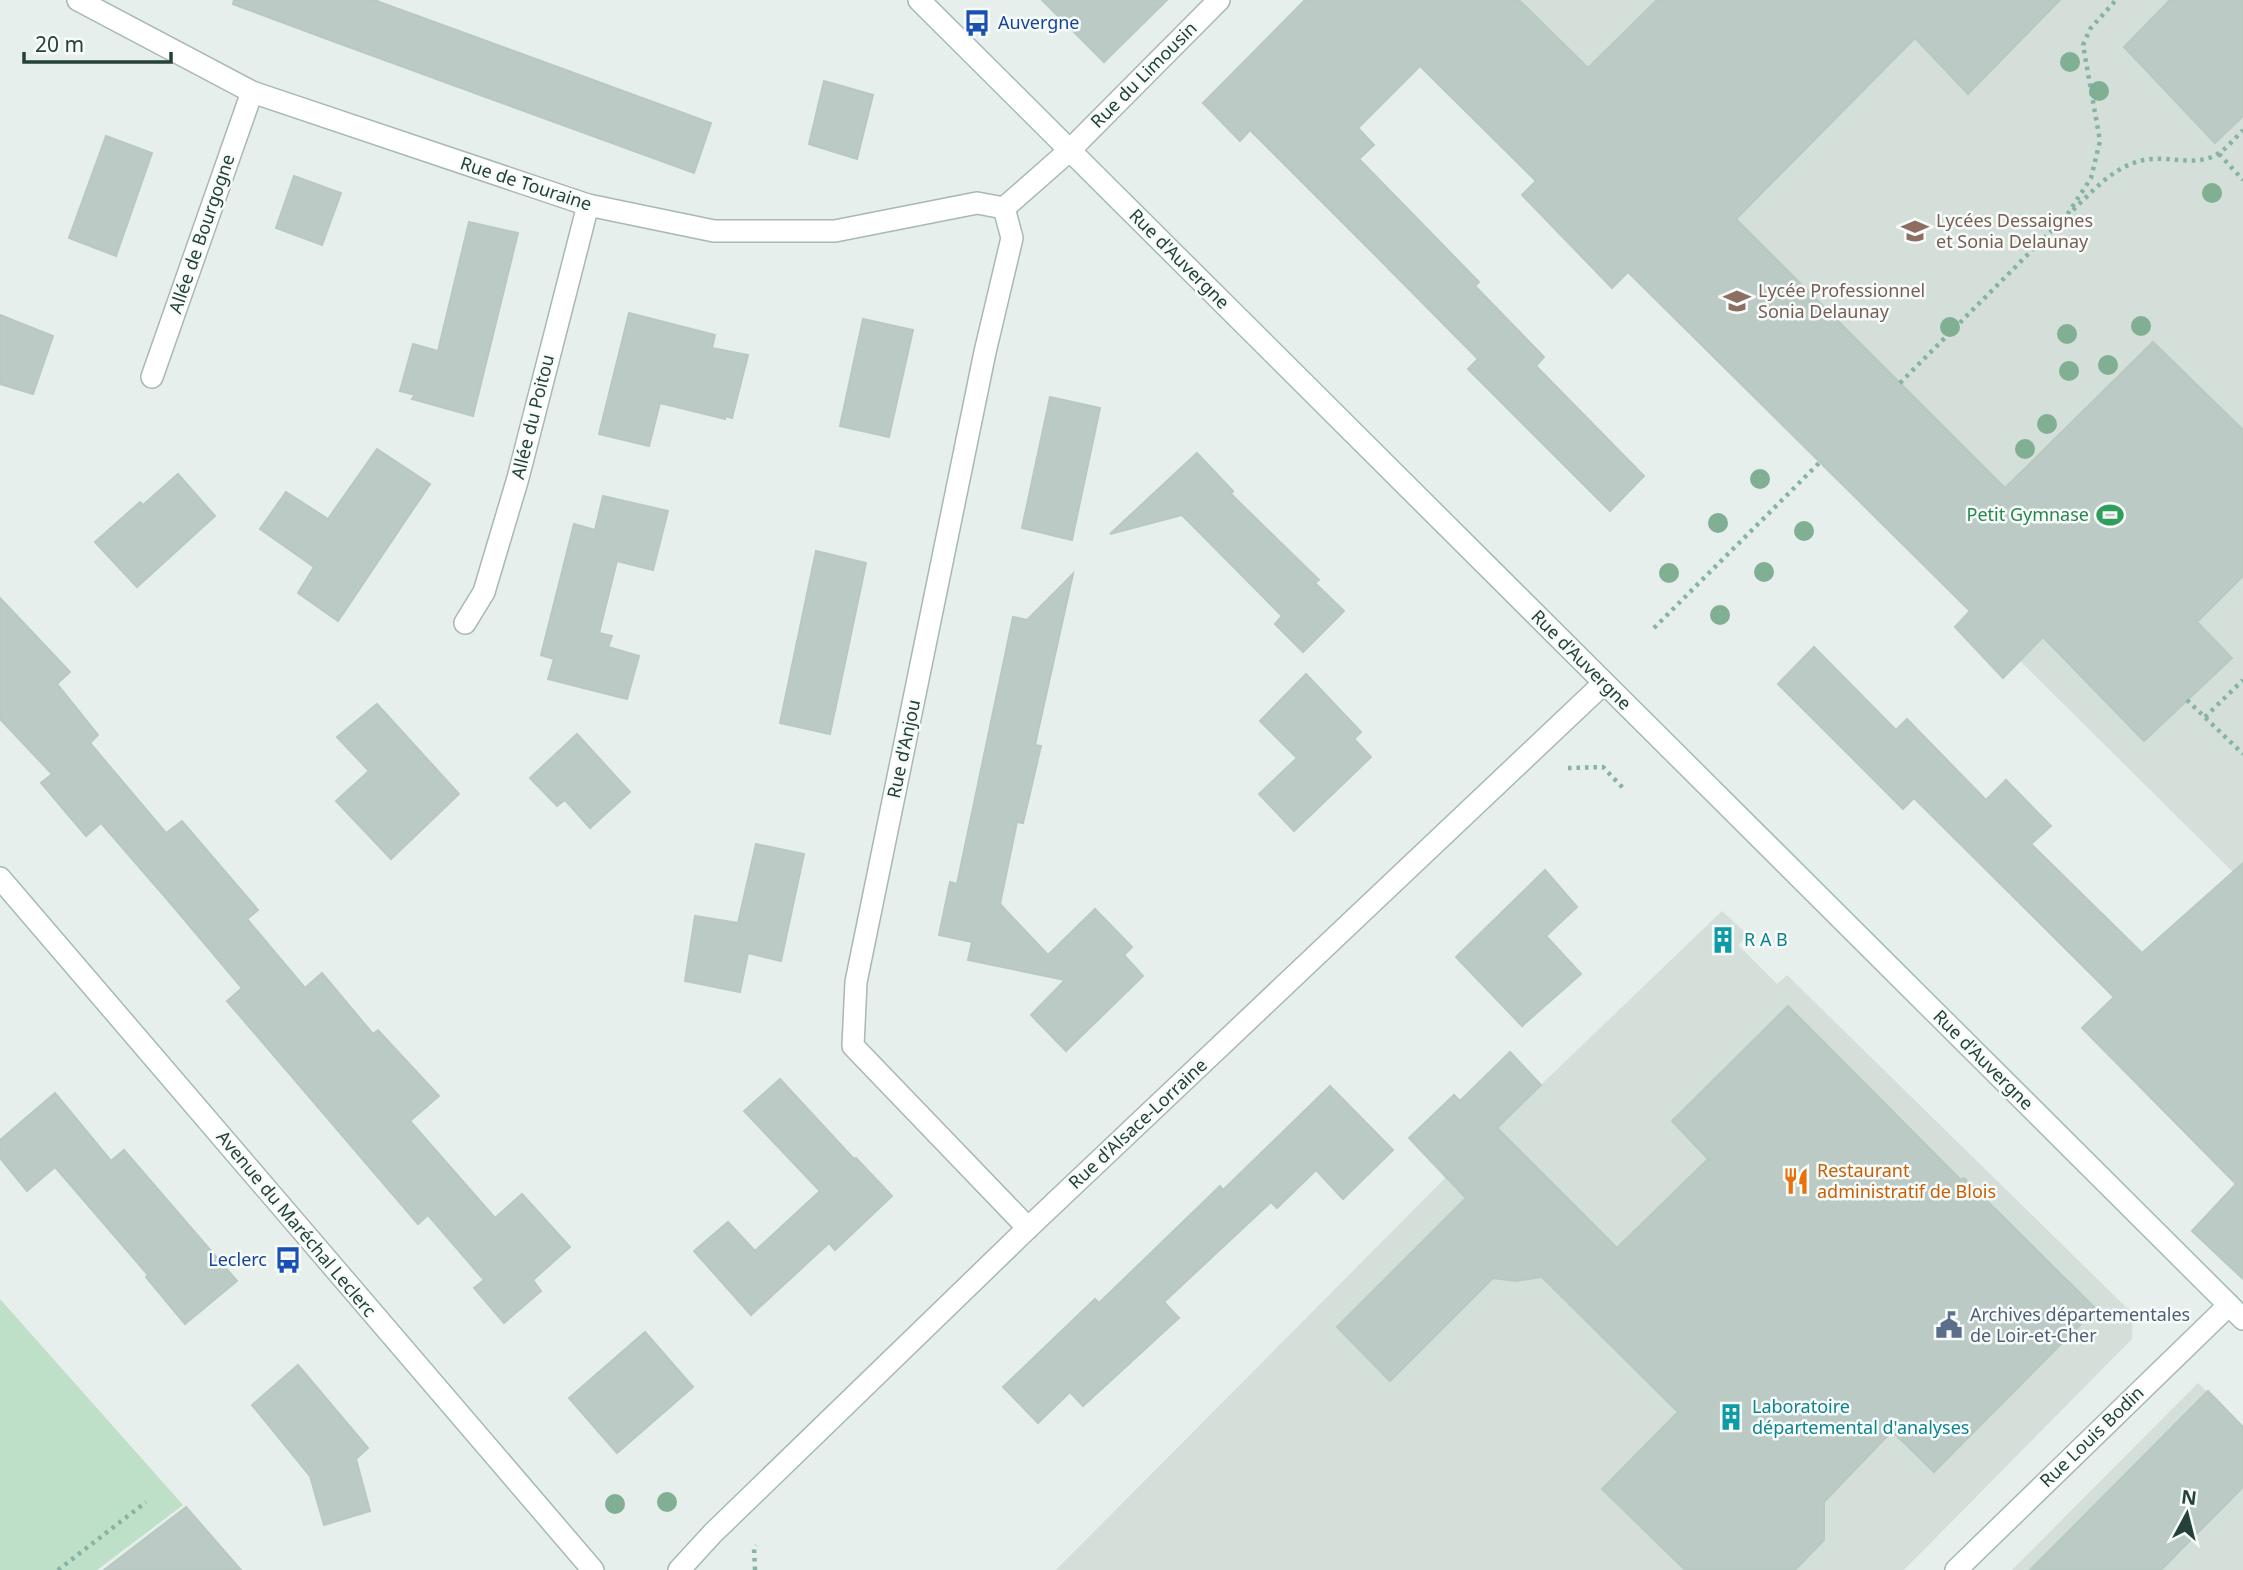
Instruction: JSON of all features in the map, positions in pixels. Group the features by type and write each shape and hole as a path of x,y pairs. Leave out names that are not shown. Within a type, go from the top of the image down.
{"street":[{"name":"Rue de Touraine","path":"78,0 252,92 588,205 714,231 835,231 978,203 1004,208"},
{"name":"Rue d'Auvergne","path":"919,0 2236,1312"},
{"name":"Rue du Limousin","path":"1004,208 1070,150 1219,0"},
{"name":"Allée de Bourgogne","path":"152,377 252,92"},
{"name":"Allée du Poitou","path":"465,623 484,592 518,478 588,205"},
{"name":"Rue d'Anjou","path":"1004,208 1012,238 985,352 856,982 853,1046 1028,1228"},
{"name":"Rue d'Alsace-Lorraine","path":"679,1570 1028,1228 1604,683"},
{"name":"Avenue du Maréchal Leclerc","path":"0,877 593,1570"},
{"name":"Rue Louis Bodin","path":"1956,1570 2236,1312"}],"path":[{"path":"2067,215 2091,178 2100,142 2082,46 2090,29 2116,0"},
{"path":"1899,383 2113,172 2143,160 2208,159 2219,154 2243,130"},
{"path":"2219,154 2243,180"},
{"path":"1654,628 1820,462"},
{"path":"2205,717 2243,680"},
{"path":"2187,700 2243,754"},
{"path":"58,1570 146,1502"}],"shaded area":[{"name":"Lycées Dessaignes et Sonia Delaunay","path":"1354,0 2243,0 2243,882 1887,529"},
{"path":"1722,911 1748,935 1738,945 1777,984 1787,975 2133,1314 2132,1339 1904,1570 1056,1570 1471,1152"},
{"path":"2198,1383 2243,1427 2243,1570 2012,1570"}],"green space":[{"path":"0,1299 183,1505 97,1570 0,1570"}],"building":[{"path":"234,0 374,0 711,123 694,173 233,4"},
{"path":"1042,0 1167,0 1104,62"},
{"path":"1305,0 1519,0 1588,68 1657,0 2060,0 1968,94 1915,38 1736,219 2005,488 2153,342 2243,430 2243,576 2197,622 2232,658 2144,741 2043,637 2003,678 1955,627 1970,611 1628,272 1612,288 1522,195 1536,181 1420,66 1358,128 1374,145 1359,159 1479,282 1475,286 1544,357 1536,366 1644,476 1610,511 1468,369 1478,359 1373,253 1250,130 1240,141 1203,103"},
{"path":"2170,0 2243,0 2243,116 2215,143 2124,47"},
{"path":"824,81 873,95 857,159 809,144"},
{"path":"106,136 152,153 116,256 69,238"},
{"path":"294,176 341,193 322,245 276,228"},
{"path":"469,222 518,233 473,416 412,399 415,395 400,391 413,344 438,351"},
{"path":"629,313 715,335 712,348 748,355 732,418 725,416 725,419 660,403 649,446 599,434"},
{"path":"0,315 53,336 33,394 0,384"},
{"path":"863,319 913,330 889,437 840,426"},
{"path":"1050,397 1100,408 1072,540 1022,528"},
{"path":"377,449 430,484 338,621 298,593 314,567 260,529 286,492 328,519"},
{"path":"1197,453 1233,491 1231,494 1319,580 1315,583 1344,611 1303,652 1275,624 1282,616 1182,515 1110,534"},
{"path":"178,474 215,516 137,587 95,542 140,502 143,505"},
{"path":"603,496 668,511 653,570 617,561 599,633 612,636 608,647 639,656 627,699 548,679 554,659 541,655 574,524 595,530"},
{"path":"816,551 866,563 830,734 780,723"},
{"path":"1073,574 1035,745 1041,746 1023,823 1017,822 1000,904 1048,955 1095,909 1132,947 1124,955 1143,976 1066,1051 1031,1015 1065,980 968,960 972,942 939,935 950,882 957,884 1013,617 1027,620"},
{"path":"0,598 70,672 57,684 98,735 90,743 166,833 182,821 258,910 247,919 305,988 322,973 373,1034 378,1030 439,1096 410,1121 495,1218 522,1194 570,1247 533,1280 541,1291 504,1323 474,1288 484,1280 428,1215 418,1224 227,1001 242,988 172,905 101,823 86,836 41,783 52,774 0,719"},
{"path":"1814,647 1896,730 1907,719 1986,800 2006,780 2051,826 2031,844 2142,953 2243,863 2243,1279 2192,1231 2236,1184 2082,1028 2114,997 1914,798 1903,809 1778,684"},
{"path":"1306,674 1361,732 1354,739 1371,757 1294,831 1259,794 1297,758 1260,721"},
{"path":"377,704 459,794 391,859 336,801 369,771 337,737"},
{"path":"577,734 630,792 590,828 565,800 557,806 530,778"},
{"path":"756,844 804,854 781,961 748,953 740,992 685,981 695,916 738,923"},
{"path":"1545,870 1577,907 1546,936 1581,974 1522,1026 1456,957"},
{"path":"1788,1006 1961,1180 1964,1178 2096,1309 1934,1472 1892,1431 1824,1502 1824,1540 1795,1570 1685,1570 1602,1489 1678,1412 1542,1277 1516,1281 1493,1278 1390,1381 1337,1327 1466,1198 1409,1138 1454,1095 1460,1101 1510,1052 1541,1085 1497,1128 1617,1248 1708,1159 1672,1121"},
{"path":"780,1079 892,1196 835,1250 829,1243 751,1315 694,1251 728,1222 755,1251 820,1191 744,1111"},
{"path":"1330,1086 1393,1150 1343,1199 1316,1170 1277,1208 1271,1202 1164,1302 1179,1318 1083,1406 1070,1392 1038,1423 1003,1387 1095,1299 1099,1303 1220,1186 1223,1190"},
{"path":"55,1093 111,1161 124,1150 237,1281 185,1324 146,1277 148,1275 55,1167 27,1191 0,1158 0,1140"},
{"path":"645,1332 693,1387 617,1453 569,1398"},
{"path":"298,1365 368,1448 356,1459 370,1511 324,1525 310,1476 252,1405"},
{"path":"2208,1391 2243,1427 2243,1487 2161,1570 2030,1570"},
{"path":"186,1507 241,1570 104,1570"}],"place":[{"name":"Auvergne","path":"977,23"},
{"name":"Lycées Dessaignes et Sonia Delaunay","path":"1915,231"},
{"name":"Lycée Professionnel Sonia Delaunay","path":"1737,301"},
{"name":"Petit Gymnase","path":"2110,515"},
{"name":"R A B","path":"1723,940"},
{"name":"Restaurant administratif de Blois","path":"1796,1181"},
{"name":"Leclerc","path":"288,1260"},
{"name":"Archives départementales de Loir-et-Cher","path":"1949,1325"},
{"name":"Laboratoire départemental d'analyses","path":"1731,1417"}]}
